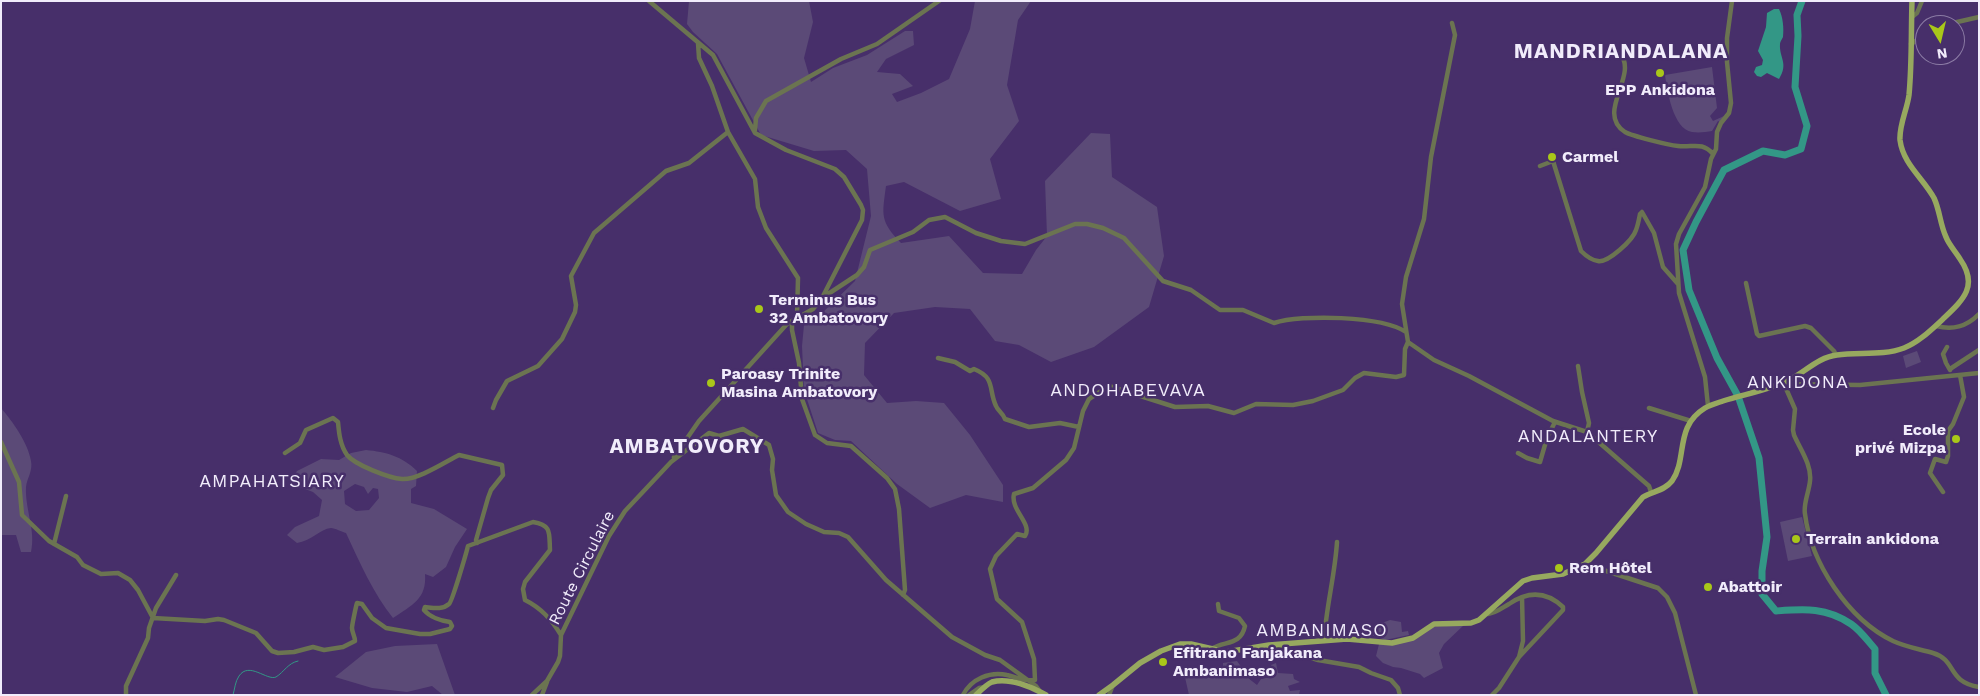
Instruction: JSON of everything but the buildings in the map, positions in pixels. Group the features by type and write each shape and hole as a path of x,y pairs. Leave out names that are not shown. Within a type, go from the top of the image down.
{"main road":[{"path":"1099,695 1140,663 1173,646 1191,644 1226,652 1235,652 1269,645 1355,639 1392,643 1413,638 1434,624 1463,623 1479,620 1523,581 1564,574 1585,564 1643,497 1660,490 1672,480 1676,472 1684,433 1691,421 1708,406 1783,384 1823,358 1836,355 1893,351 1905,348 1915,343 1936,326 1967,292 1969,275 1966,267 1946,238 1938,208 1932,195 1913,170 1902,148 1900,138 1901,127 1909,95 1912,1"},
{"path":"976,695 992,682 1009,682 1029,684 1046,695"}],"street":[{"path":"649,1 713,56 756,133 786,150 835,169 844,177 863,210 862,220 822,298 813,308 787,324 699,421 671,462"},
{"path":"756,133 756,118 766,102 841,59 877,44 939,1"},
{"path":"1708,406 1704,377 1678,284 1676,244 1678,234 1705,187 1718,132 1721,123 1729,113 1731,103 1727,38 1732,1"},
{"path":"1912,17 1917,14 1922,1"},
{"path":"1965,20 1979,17"},
{"path":"1029,684 1035,680 1034,659 1022,622 997,599 990,569 996,556 1017,534 1025,536 1027,532 1027,527 1016,509 1013,499 1014,494 1034,488 1066,460 1074,448 1083,411 1089,399 1109,386 1116,387 1132,395 1146,397 1175,407 1208,406 1234,413 1256,404 1293,405 1313,401 1343,390 1354,378 1364,373 1396,377 1404,375 1405,349 1408,342 1402,304 1406,277 1424,219 1431,157 1455,35 1452,23"},
{"path":"1911,44 1915,41"},
{"path":"698,43 699,58 712,86 728,132 755,179 758,207 766,228 798,278 797,317"},
{"path":"1620,53 1624,59 1626,71 1615,108 1619,124 1626,132 1678,146 1708,148 1713,154"},
{"path":"493,408 507,381 538,366 562,339 575,312 576,305 571,276 594,233 666,171 689,163 728,132"},
{"path":"1540,166 1554,162 1581,250 1586,256 1598,261 1612,256 1636,232 1642,212 1654,233 1663,267 1678,284"},
{"path":"822,298 857,276 864,267 870,250 913,232 929,220 944,217 976,233 1001,241 1025,244 1075,224 1087,224 1103,228 1124,238 1163,282 1192,290 1220,310 1243,310 1274,323 1283,320 1318,318 1364,319 1400,328 1406,332"},
{"path":"1746,284 1759,336 1804,326 1811,328 1836,355"},
{"path":"1936,326 1957,328 1967,325 1979,314"},
{"path":"792,322 802,399 815,435 827,443 851,446 887,478 895,489 902,534 904,595 952,637 985,655 1000,660 1029,684"},
{"path":"1408,342 1434,360 1469,376 1555,422 1587,432 1649,486 1652,492"},
{"path":"1946,347 1943,354 1950,369 1950,376"},
{"path":"1950,369 1979,350"},
{"path":"938,358 955,362 970,371 974,368 982,372 991,384 995,404 1005,419 1029,427 1060,423 1079,428"},
{"path":"1578,366 1589,422 1587,432"},
{"path":"1979,373 1860,385 1783,384 1795,409 1794,435 1809,466 1811,479 1804,511 1806,524 1818,558 1829,579 1848,605 1867,625 1892,640 1913,649 1934,653 1946,660 1959,681 1969,686 1979,687"},
{"path":"1943,492 1930,473 1935,459 1946,462 1948,456 1948,431 1953,424 1964,397 1960,375"},
{"path":"1649,408 1691,421"},
{"path":"285,453 300,443 306,430 333,418 338,422 339,439 348,456 377,474 403,479 411,478 427,472 459,455 502,465 503,475 491,490 478,532 477,543"},
{"path":"1518,453 1540,462 1547,438 1555,422"},
{"name":"Route Circulaire","path":"532,695 547,681 560,656 561,635 609,536 625,511 671,462 708,433 719,436 743,429 769,445 773,459 772,470 776,495 788,512 806,524 824,532 839,532 848,537 871,564 904,595"},
{"path":"1,442 19,482 22,515 54,544 77,557 83,565 101,574 118,573 130,580 138,590 153,618"},
{"path":"54,544 66,496"},
{"path":"153,618 205,621 224,620 256,633 272,651 278,653 313,648 324,650 343,647 355,641 352,628 356,618 354,610 358,603 362,604 372,618 386,628 420,634 430,634 450,629 452,626 450,622 442,621 424,610 426,607 435,609 449,604 453,600 454,588 468,546 533,522 544,524 548,529 550,550 525,582 523,589 525,600 538,606 553,622 561,635"},
{"path":"1324,641 1337,542"},
{"path":"1585,564 1658,588 1667,597 1675,613 1696,695"},
{"path":"126,695 126,686 148,638 149,628 156,608 176,575"},
{"path":"1488,614 1495,613 1522,597 1531,594 1544,595 1560,604 1563,610 1519,657 1499,688 1492,695"},
{"path":"1519,657 1523,641 1522,597"},
{"path":"1213,648 1221,644 1230,644 1242,636 1245,626 1239,618 1220,611 1218,604"},
{"path":"1269,645 1295,651 1318,660 1360,667 1391,680 1398,688 1400,695"},
{"path":"963,695 968,686 978,678 990,675 1005,674 1029,684"},
{"path":"542,695 547,681"},
{"path":"546,695 547,681"},
{"path":"1109,695 1113,685"},
{"path":"969,695 979,688 986,687"}],"shaded area":[{"path":"689,1 809,1 813,22 804,58 811,82 833,68 867,55 905,31 913,31 914,45 886,59 877,72 900,74 913,86 892,94 897,102 949,79 970,29 975,1 1031,1 1018,20 1007,85 1019,121 990,159 1001,199 960,211 904,182 886,186 883,211 889,229 901,243 949,236 983,273 1022,274 1047,236 1045,181 1091,133 1110,134 1112,177 1157,207 1164,256 1149,307 1094,347 1051,362 1019,345 995,341 970,309 935,307 894,313 865,343 864,375 887,403 916,401 944,403 970,435 1003,485 1003,502 966,495 930,508 897,484 851,441 835,440 818,433 804,390 802,346 804,325 816,319 855,281 871,216 867,169 846,150 814,151 761,135 717,54 687,24"},
{"path":"1774,9 1779,9 1783,26 1780,49 1783,69 1779,79 1767,73 1761,77 1757,76 1754,72 1756,67 1762,65 1763,60 1758,51 1766,27 1767,13"},
{"path":"1712,67 1717,108 1710,116 1713,121 1724,116 1720,122 1718,121 1712,131 1692,132 1685,129 1676,117 1669,99 1665,75"},
{"path":"1917,351 1921,362 1906,368 1903,356"},
{"path":"1,408 23,440 31,461 26,495 32,536 31,552 21,552 16,535 1,535"},
{"path":"366,450 373,451 393,456 406,462 417,471 416,486 411,489 411,503 434,509 467,529 455,547 446,567 433,577 425,574 424,590 421,595 412,605 393,618 373,588 346,533 331,528 297,543 287,535 295,527 319,516 322,500 313,492 289,483 297,471 321,459 339,460 351,453","holes":["355,484 364,487 368,494 373,488 378,489 379,498 369,510 356,511 345,504 344,491"]},
{"name":"Terrain ankidona","path":"1802,517 1812,556 1788,561 1780,522"},
{"path":"1390,620 1401,622 1402,632 1408,631 1409,635 1385,640 1371,635 1371,627"},
{"path":"1464,625 1444,644 1439,653 1443,668 1424,678 1420,674 1383,663 1376,656 1379,644 1398,644 1428,627"},
{"path":"437,644 455,695 443,695 432,686 407,692 372,688 335,677 366,652 395,646"},
{"path":"1237,661 1242,668 1241,677 1248,678 1257,685 1261,679 1271,677 1271,665 1276,663 1278,673 1293,674 1294,679 1300,682 1288,686 1290,691 1300,690 1299,695 1189,695 1184,673 1192,668 1213,675 1223,669 1223,663"}],"waterway":[{"path":"1802,1 1797,15 1798,36 1795,87 1807,126 1801,149 1785,155 1763,151 1724,170 1683,250 1689,290 1717,358 1738,396 1759,458 1767,537 1762,571 1762,594 1776,611 1815,610 1842,618 1854,626 1875,649 1875,673 1886,695"},
{"path":"233,695 239,676 243,672 248,670 276,677 291,664 298,661"}],"place":[{"name":"EPP Ankidona","path":"1660,73"},
{"name":"Carmel","path":"1552,157"},
{"name":"Terminus Bus 32 Ambatovory","path":"759,309"},
{"name":"Paroasy Trinite Masina Ambatovory","path":"711,383"},
{"name":"Ecole privé Mizpa","path":"1956,439"},
{"name":"Terrain ankidona","path":"1796,539"},
{"name":"Rem Hôtel","path":"1559,568"},
{"name":"Abattoir","path":"1708,587"},
{"name":"Efitrano Fanjakana Ambanimaso","path":"1163,662"}],"district":[{"name":"MANDRIANDALANA","path":"1621,52"},
{"name":"ANKIDONA","path":"1798,383"},
{"name":"ANDOHABEVAVA","path":"1128,391"},
{"name":"ANDALANTERY","path":"1588,437"},
{"name":"AMBATOVORY","path":"687,447"},
{"name":"AMPAHATSIARY","path":"272,482"},
{"name":"AMBANIMASO","path":"1322,631"}]}
